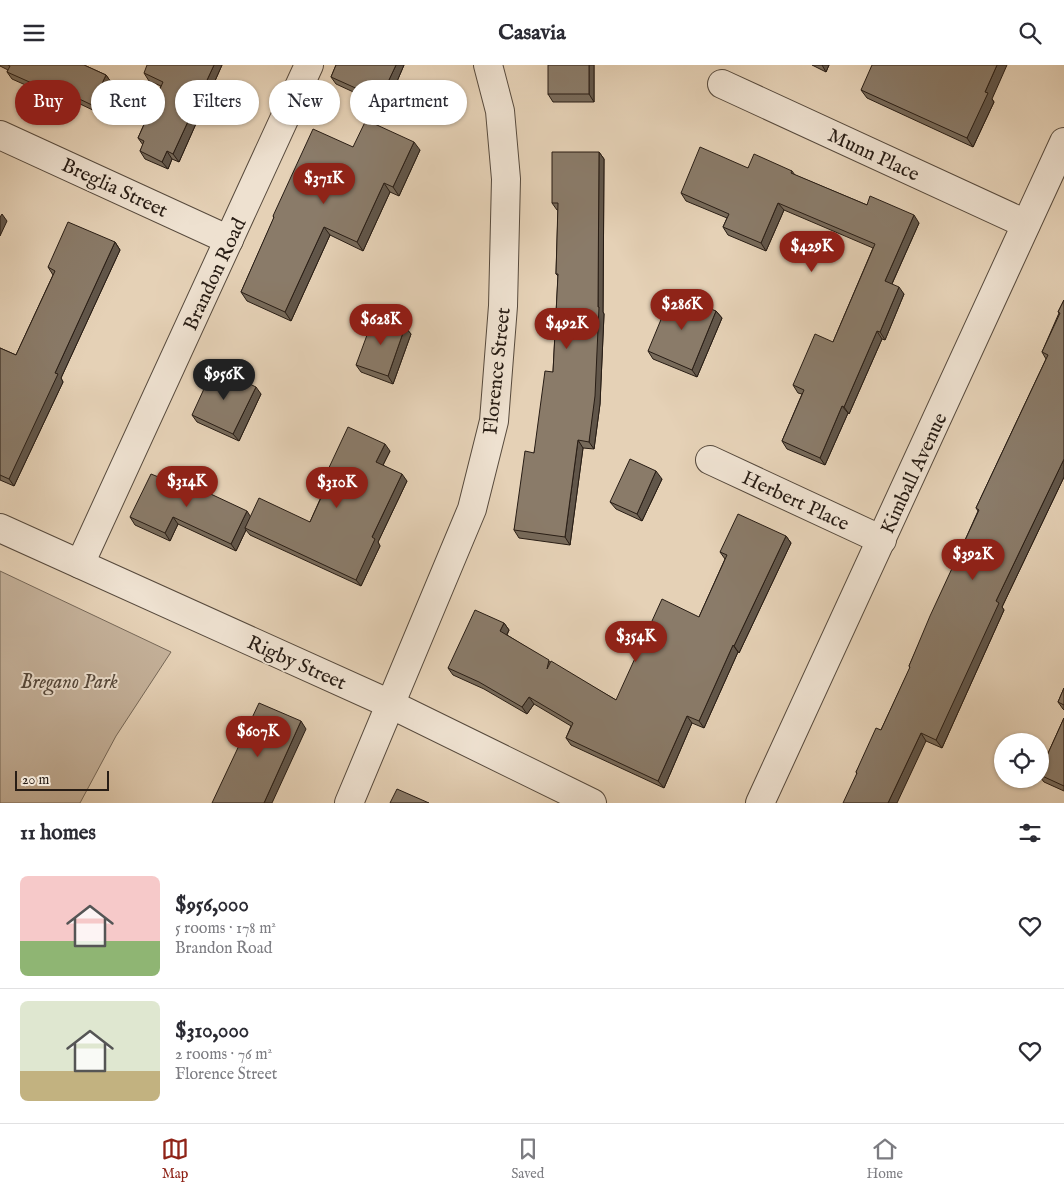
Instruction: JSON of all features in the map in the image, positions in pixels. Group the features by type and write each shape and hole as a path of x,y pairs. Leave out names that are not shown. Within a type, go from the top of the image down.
{"street":[{"name":"Brandon Road","path":"80,564 309,65"},
{"name":"Florence Street","path":"349,803 472,509 494,421 503,306 506,179 500,111 488,65"},
{"name":"Munn Place","path":"722,84 1026,224"},
{"name":"Breglia Street","path":"0,135 229,240"},
{"name":"Kimball Avenue","path":"760,803 1064,142"},
{"name":"Herbert Place","path":"710,460 882,540"},
{"name":"Rigby Street","path":"0,527 390,704 592,803"}],"green space":[{"name":"Bregano Park","path":"0,571 171,652 116,736 80,803 0,803"}],"building":[{"path":"8,65 84,65 106,75 104,80 91,80 91,105 81,100 81,80 25,80 7,72 10,66"},
{"path":"147,65 214,65 207,80 175,80 175,125 186,125 173,154 167,151 162,162 140,151 144,141 138,138 144,125 165,125 165,80 159,80 144,73"},
{"path":"336,65 396,65 389,80 350,80 350,86 331,77"},
{"path":"548,65 589,65 589,94 548,94"},
{"path":"872,65 997,65 985,92 988,93 967,138 861,90"},
{"path":"364,125 377,125 414,142 393,187 384,183 357,242 324,227 285,312 241,292 313,129 353,147"},
{"path":"700,147 748,168 754,154 792,171 791,173 867,205 870,196 914,215 885,281 899,287 880,332 877,331 844,407 842,406 820,458 782,441 804,390 793,385 815,334 833,342 875,244 778,203 761,243 723,227 729,214 681,193"},
{"path":"552,152 599,152 599,307 595,396 589,442 578,440 565,537 514,530 525,451 534,453 545,371 553,372 558,274 556,274 558,203 552,203"},
{"path":"68,222 115,242 55,373 58,374 9,479 0,475 0,348 16,355 55,271 48,267"},
{"path":"672,293 716,311 692,370 648,351"},
{"path":"1064,300 1064,459 996,601 999,603 936,740 921,733 888,803 843,803 876,728 881,730 910,667 930,616 979,510 976,508 1048,355 1042,352"},
{"path":"374,316 405,327 388,376 356,365"},
{"path":"214,367 256,387 233,434 192,415"},
{"path":"348,427 385,444 376,462 402,474 372,537 375,539 356,580 245,528 259,498 310,522 331,476 326,474"},
{"path":"630,459 656,471 637,514 610,502"},
{"path":"151,474 166,480 168,474 247,511 231,544 173,517 165,533 130,517"},
{"path":"738,514 786,536 733,645 699,721 687,716 658,781 566,738 573,723 529,697 522,707 479,682 448,668 475,610 504,623 500,631 549,660 547,669 551,661 616,700 662,599 699,617 727,555 720,552"},
{"path":"1064,688 1064,705 1058,702"},
{"path":"259,703 301,721 264,803 212,803"},
{"path":"1064,718 1064,786 1049,779 1049,751"},
{"path":"397,789 429,803 390,803"}]}
